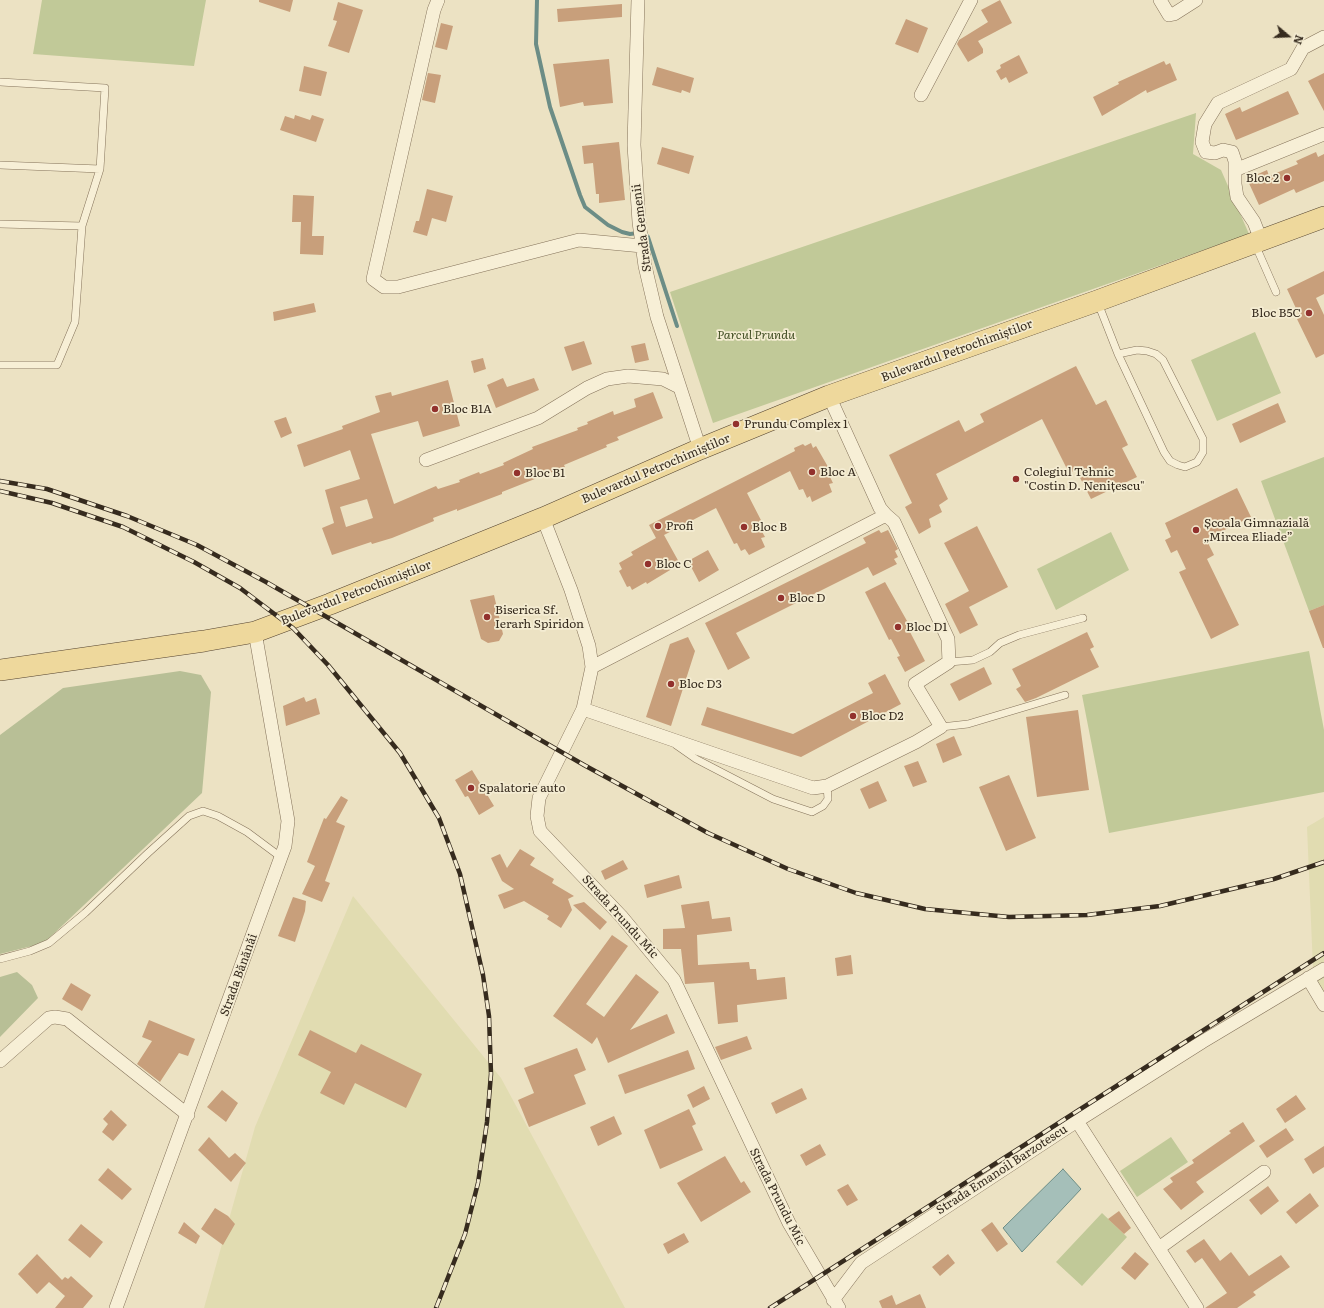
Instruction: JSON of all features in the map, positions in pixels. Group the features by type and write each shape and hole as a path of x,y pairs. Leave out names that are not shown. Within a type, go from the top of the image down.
{"main road":[{"name":"Bulevardul Petrochimiștilor","path":"0,670 204,641 255,632 543,518 700,449 829,396 1259,246 1324,217"}],"street":[{"path":"438,0 434,10 373,279 384,287 398,287 579,240 642,246"},
{"name":"Strada Gemenii","path":"638,0 634,145 638,222 657,317 700,449"},
{"path":"921,96 971,0"},
{"path":"1160,0 1169,15 1174,14 1196,0"},
{"path":"1259,246 1254,222 1237,197 1234,170 1235,162 1232,152 1223,150 1214,153 1206,152 1202,142 1205,124 1218,103 1291,69 1303,48 1324,37"},
{"path":"1234,170 1324,134"},
{"path":"426,460 538,418 587,388 607,380 628,376 663,379 679,387"},
{"path":"583,709 813,788 827,786 916,742 941,727 915,684 948,662 948,639 894,522 880,508 829,396"},
{"path":"592,666 886,515"},
{"name":"Strada Prundu Mic","path":"543,518 573,597 589,646 592,666 583,709 539,798 537,816 540,831 621,916 674,980 789,1223 836,1304"},
{"name":"Strada Bănănăi","path":"116,1308 188,1115 282,858 285,846 288,821 255,632"},
{"path":"1077,1121 1324,969"},
{"path":"1308,978 1324,1005"},
{"path":"0,1061 49,1018 55,1017 67,1020 188,1115"},
{"name":"Strada Emanoil Barzotescu","path":"836,1304 861,1264 1077,1121 1197,1308"},
{"path":"1158,1248 1264,1172"}],"lane":[{"path":"0,82 105,88 100,169 82,226 75,322 57,365 0,365"},
{"path":"0,165 100,169"},
{"path":"0,224 82,226"},
{"path":"1259,246 1276,292"},
{"path":"1098,301 1118,354 1164,452 1170,460 1178,465 1186,467 1197,462 1203,452 1203,439 1163,360 1156,354 1147,351 1137,350 1118,354"},
{"path":"948,662 973,660 990,652 1000,643 1019,635 1083,618"},
{"path":"941,727 968,724 1065,695"},
{"path":"659,734 696,759 772,799 812,812 823,806 828,799 827,786"},
{"path":"0,959 30,951 49,943 85,914 189,816 203,811 218,816 247,832 282,858"}],"shaded area":[{"path":"1324,817 1324,1006 1314,992 1307,827"},
{"path":"353,896 501,1078 625,1308 204,1308 255,1127"}],"green space":[{"path":"42,0 206,0 194,66 33,54"},
{"name":"Parcul Prundu","path":"1196,113 1193,154 1221,170 1249,234 713,423 670,292"},
{"path":"1255,332 1281,393 1217,421 1191,360"},
{"path":"1324,457 1324,605 1309,611 1261,481"},
{"path":"1111,532 1129,570 1056,610 1037,569"},
{"path":"1309,651 1324,730 1324,792 1109,833 1082,695"},
{"path":"180,671 201,675 211,692 202,793 44,943 0,954 0,735 63,688"},
{"path":"17,972 32,985 38,998 0,1037 0,977"},
{"path":"1171,1137 1188,1162 1137,1197 1120,1171"},
{"path":"1102,1213 1127,1237 1082,1286 1056,1262"}],"water":[{"path":"1063,1169 1081,1189 1022,1252 1003,1228"}],"building":[{"path":"259,0 293,0 290,12 259,2"},
{"path":"1000,0 1012,23 978,41 983,49 983,53 968,62 957,44 959,40 988,22 981,10"},
{"path":"338,2 363,10 349,53 328,46 337,21 333,20"},
{"path":"622,4 622,17 558,22 557,9"},
{"path":"906,19 928,28 918,53 895,44"},
{"path":"441,23 453,26 447,50 435,47"},
{"path":"1019,55 1028,73 1009,83 1006,77 1001,80 996,71 1001,68 1000,65"},
{"path":"609,59 613,103 584,106 583,102 560,107 553,64"},
{"path":"1164,61 1166,65 1170,63 1177,80 1147,93 1146,90 1102,116 1093,97 1119,84 1118,82"},
{"path":"304,66 327,72 321,96 299,91"},
{"path":"657,67 694,78 690,93 682,90 681,93 652,85"},
{"path":"428,73 441,75 435,103 422,100"},
{"path":"1324,73 1324,111 1308,81"},
{"path":"1288,91 1299,114 1236,140 1225,114 1240,107 1242,112"},
{"path":"295,115 310,120 312,115 324,119 316,142 280,130 285,116 294,119"},
{"path":"619,142 625,200 599,203 599,194 596,194 593,163 584,164 582,146"},
{"path":"662,147 694,156 689,174 657,164"},
{"name":"Bloc 2","path":"1316,152 1318,157 1324,154 1324,181 1296,193 1294,189 1259,205 1247,179 1267,170 1269,176 1298,164 1296,161"},
{"path":"427,189 453,196 446,222 432,218 427,236 413,232 416,221 419,221"},
{"path":"293,195 314,196 312,236 324,236 323,255 300,254 301,222 292,222"},
{"name":"Bloc B5C","path":"1324,271 1324,294 1316,298 1324,315 1324,354 1316,358 1297,319 1300,317 1287,289"},
{"path":"314,303 316,312 274,321 273,312"},
{"path":"584,341 592,364 572,371 564,347"},
{"path":"645,343 649,360 635,363 631,346"},
{"path":"483,358 486,369 474,373 471,361"},
{"path":"1076,366 1096,405 1106,400 1128,445 1122,448 1137,477 1091,499 1076,470 1069,473 1042,419 936,474 948,499 939,505 942,512 929,519 931,527 919,534 905,507 912,503 889,455 959,420 965,432 984,422 980,414"},
{"path":"503,378 507,387 534,378 539,390 496,408 487,385"},
{"path":"448,380 460,426 423,437 418,421 371,434 394,504 436,486 438,489 460,482 459,480 479,472 480,474 504,465 503,463 533,449 532,447 578,430 577,428 588,424 587,422 613,411 614,415 636,407 634,399 653,392 663,418 617,437 619,440 606,445 607,447 564,465 565,467 502,492 502,494 457,511 457,509 433,518 434,521 392,538 372,544 371,542 332,555 322,528 334,523 325,490 360,479 350,450 304,467 297,445 343,429 342,426 380,412 375,396 391,392 392,396","holes":["367,499 373,518 346,527 340,507"]},
{"path":"1278,403 1286,422 1240,443 1232,424"},
{"path":"286,417 292,433 281,438 274,421"},
{"path":"811,443 813,448 816,446 831,472 828,473 833,483 829,484 832,492 812,502 810,496 807,498 803,489 799,490 790,471 747,493 764,526 760,528 765,537 761,538 765,547 749,555 745,549 741,551 737,543 734,544 716,508 664,535 680,564 647,584 646,582 632,590 630,586 627,587 619,571 622,569 619,563 633,555 631,552 656,538 649,525 795,451 794,448 803,444 805,446"},
{"path":"1237,488 1251,517 1206,539 1214,555 1207,559 1239,625 1211,639 1179,572 1186,569 1177,550 1171,553 1165,540 1171,537 1165,523"},
{"path":"977,526 1008,587 969,607 978,625 960,634 945,604 969,591 944,543"},
{"name":"Bloc D","path":"879,530 881,533 888,530 898,549 895,551 898,557 894,559 897,564 873,576 868,567 736,633 750,658 728,670 705,623 866,543 863,538"},
{"path":"708,550 719,570 699,582 688,561"},
{"name":"Bloc D1","path":"885,582 911,628 909,630 925,661 905,672 897,657 900,656 891,639 889,640 865,592"},
{"name":"Biserica Sf. Ierarh Spiridon","path":"494,595 503,634 499,641 488,643 481,639 470,600"},
{"path":"1324,605 1324,648 1323,648 1309,611"},
{"path":"1087,632 1094,647 1090,649 1099,667 1025,702 1016,689 1021,686 1012,669"},
{"name":"Bloc D3","path":"688,637 695,651 671,726 646,717 670,644"},
{"path":"984,667 992,684 959,701 950,684"},
{"name":"Bloc D2","path":"885,674 901,704 801,757 701,725 707,707 793,734 873,693 868,683"},
{"path":"304,697 306,702 316,698 320,714 286,726 283,706"},
{"path":"1078,710 1089,790 1037,797 1026,717"},
{"path":"954,736 962,755 943,763 936,744"},
{"path":"918,761 927,782 913,787 904,766"},
{"name":"Spalatorie auto","path":"472,770 494,806 479,815 468,796 465,797 455,780"},
{"path":"1009,775 1036,838 1006,851 979,787"},
{"path":"878,781 887,801 869,809 860,789"},
{"path":"341,796 348,800 336,822 345,826 325,881 330,883 322,902 302,894 315,866 307,862 324,818 326,819"},
{"path":"520,849 535,858 530,865 554,879 552,883 574,896 568,899 572,910 561,928 547,919 549,916 524,901 504,909 498,895 514,889 502,881 491,858 500,854 507,868"},
{"path":"623,860 628,869 605,880 601,871"},
{"path":"679,875 682,888 647,898 644,885"},
{"path":"293,897 306,901 305,911 295,942 278,936"},
{"path":"709,901 712,919 730,917 732,931 697,935 698,965 749,962 750,969 756,969 757,980 785,977 787,999 737,1005 738,1022 718,1024 714,982 685,984 681,949 663,949 663,929 685,928 681,905"},
{"path":"584,902 607,922 600,930 573,905"},
{"path":"612,935 628,946 586,1004 604,1017 636,974 659,992 630,1030 667,1014 675,1033 608,1063 597,1037 592,1044 553,1016"},
{"path":"851,955 853,974 837,976 835,958"},
{"path":"71,983 91,995 82,1011 62,999"},
{"path":"149,1020 195,1039 188,1056 179,1053 160,1082 137,1064 152,1041 142,1037"},
{"path":"310,1030 356,1053 361,1044 422,1074 406,1108 355,1083 344,1105 320,1093 331,1072 298,1055"},
{"path":"747,1036 752,1049 721,1060 715,1047"},
{"path":"577,1048 586,1070 574,1075 586,1104 529,1127 518,1100 534,1093 524,1068"},
{"path":"688,1050 695,1069 625,1094 618,1075"},
{"path":"704,1086 710,1099 693,1108 687,1095"},
{"path":"802,1088 807,1099 776,1114 771,1103"},
{"path":"222,1090 238,1103 226,1122 207,1107"},
{"path":"1296,1095 1306,1109 1285,1123 1276,1109"},
{"path":"689,1109 696,1124 692,1126 703,1150 660,1169 644,1130"},
{"path":"111,1110 127,1125 113,1141 102,1132 108,1124 103,1119"},
{"path":"614,1116 622,1134 598,1146 590,1127"},
{"path":"1243,1122 1255,1141 1196,1182 1204,1192 1181,1210 1163,1189 1173,1182 1170,1178 1194,1163 1192,1160 1231,1133 1229,1131"},
{"path":"1286,1128 1294,1140 1267,1158 1259,1146"},
{"path":"209,1137 229,1158 235,1153 246,1163 231,1182 198,1150"},
{"path":"820,1144 826,1155 806,1166 800,1155"},
{"path":"1324,1146 1324,1167 1313,1174 1304,1159"},
{"path":"725,1156 741,1183 744,1181 751,1192 701,1222 677,1183"},
{"path":"108,1168 132,1189 122,1200 98,1180"},
{"path":"848,1184 858,1200 847,1206 837,1190"},
{"path":"1268,1186 1279,1201 1261,1215 1249,1200"},
{"path":"1310,1193 1319,1206 1296,1224 1286,1212"},
{"path":"215,1208 228,1216 235,1224 223,1245 201,1229"},
{"path":"1119,1211 1131,1228 1124,1234 1108,1219"},
{"path":"184,1222 200,1236 196,1244 178,1233"},
{"path":"992,1222 1008,1244 997,1252 981,1230"},
{"path":"81,1224 103,1242 90,1258 68,1240"},
{"path":"684,1233 689,1242 668,1254 663,1244"},
{"path":"1204,1239 1220,1261 1231,1252 1249,1276 1281,1255 1290,1267 1253,1292 1256,1295 1237,1308 1205,1308 1227,1293 1202,1258 1195,1263 1186,1251"},
{"path":"1135,1252 1149,1264 1135,1280 1121,1268"},
{"path":"37,1254 62,1280 65,1277 68,1279 71,1276 93,1296 83,1308 55,1308 65,1296 49,1282 37,1294 18,1274"},
{"path":"948,1254 955,1263 940,1276 932,1267"},
{"path":"920,1294 926,1308 882,1308 879,1301 892,1295 896,1305"}],"waterway":[{"path":"537,0 536,44 550,107 585,207 608,225 622,232 630,234 638,233"},
{"path":"645,234 648,237 677,326"}],"railway":[{"path":"0,481 47,489 127,516 197,545 266,582 584,765 708,833 788,869 856,893 925,909 1009,917 1087,915 1160,906 1274,879 1324,862"},
{"path":"0,491 52,503 123,527 194,562 240,588 293,628 328,665 400,753 439,818 460,874 483,975 489,1016 491,1074 487,1122 478,1183 465,1234 436,1308"},
{"path":"770,1308 1324,953"}],"place":[{"name":"Bloc 2","path":"1287,178"},
{"name":"Bloc B5C","path":"1309,313"},
{"name":"Bloc B1A","path":"435,409"},
{"name":"Prundu Complex 1","path":"736,424"},
{"name":"Bloc A","path":"812,472"},
{"name":"Bloc B1","path":"517,473"},
{"name":"Colegiul Tehnic \"Costin D. Nenițescu\"","path":"1016,479"},
{"name":"Profi","path":"658,526"},
{"name":"Bloc B","path":"744,527"},
{"name":"Școala Gimnazială „Mircea Eliade”","path":"1196,530"},
{"name":"Bloc C","path":"648,564"},
{"name":"Bloc D","path":"781,598"},
{"name":"Biserica Sf. Ierarh Spiridon","path":"487,617"},
{"name":"Bloc D1","path":"898,627"},
{"name":"Bloc D3","path":"671,684"},
{"name":"Bloc D2","path":"853,716"},
{"name":"Spalatorie auto","path":"471,788"}]}
